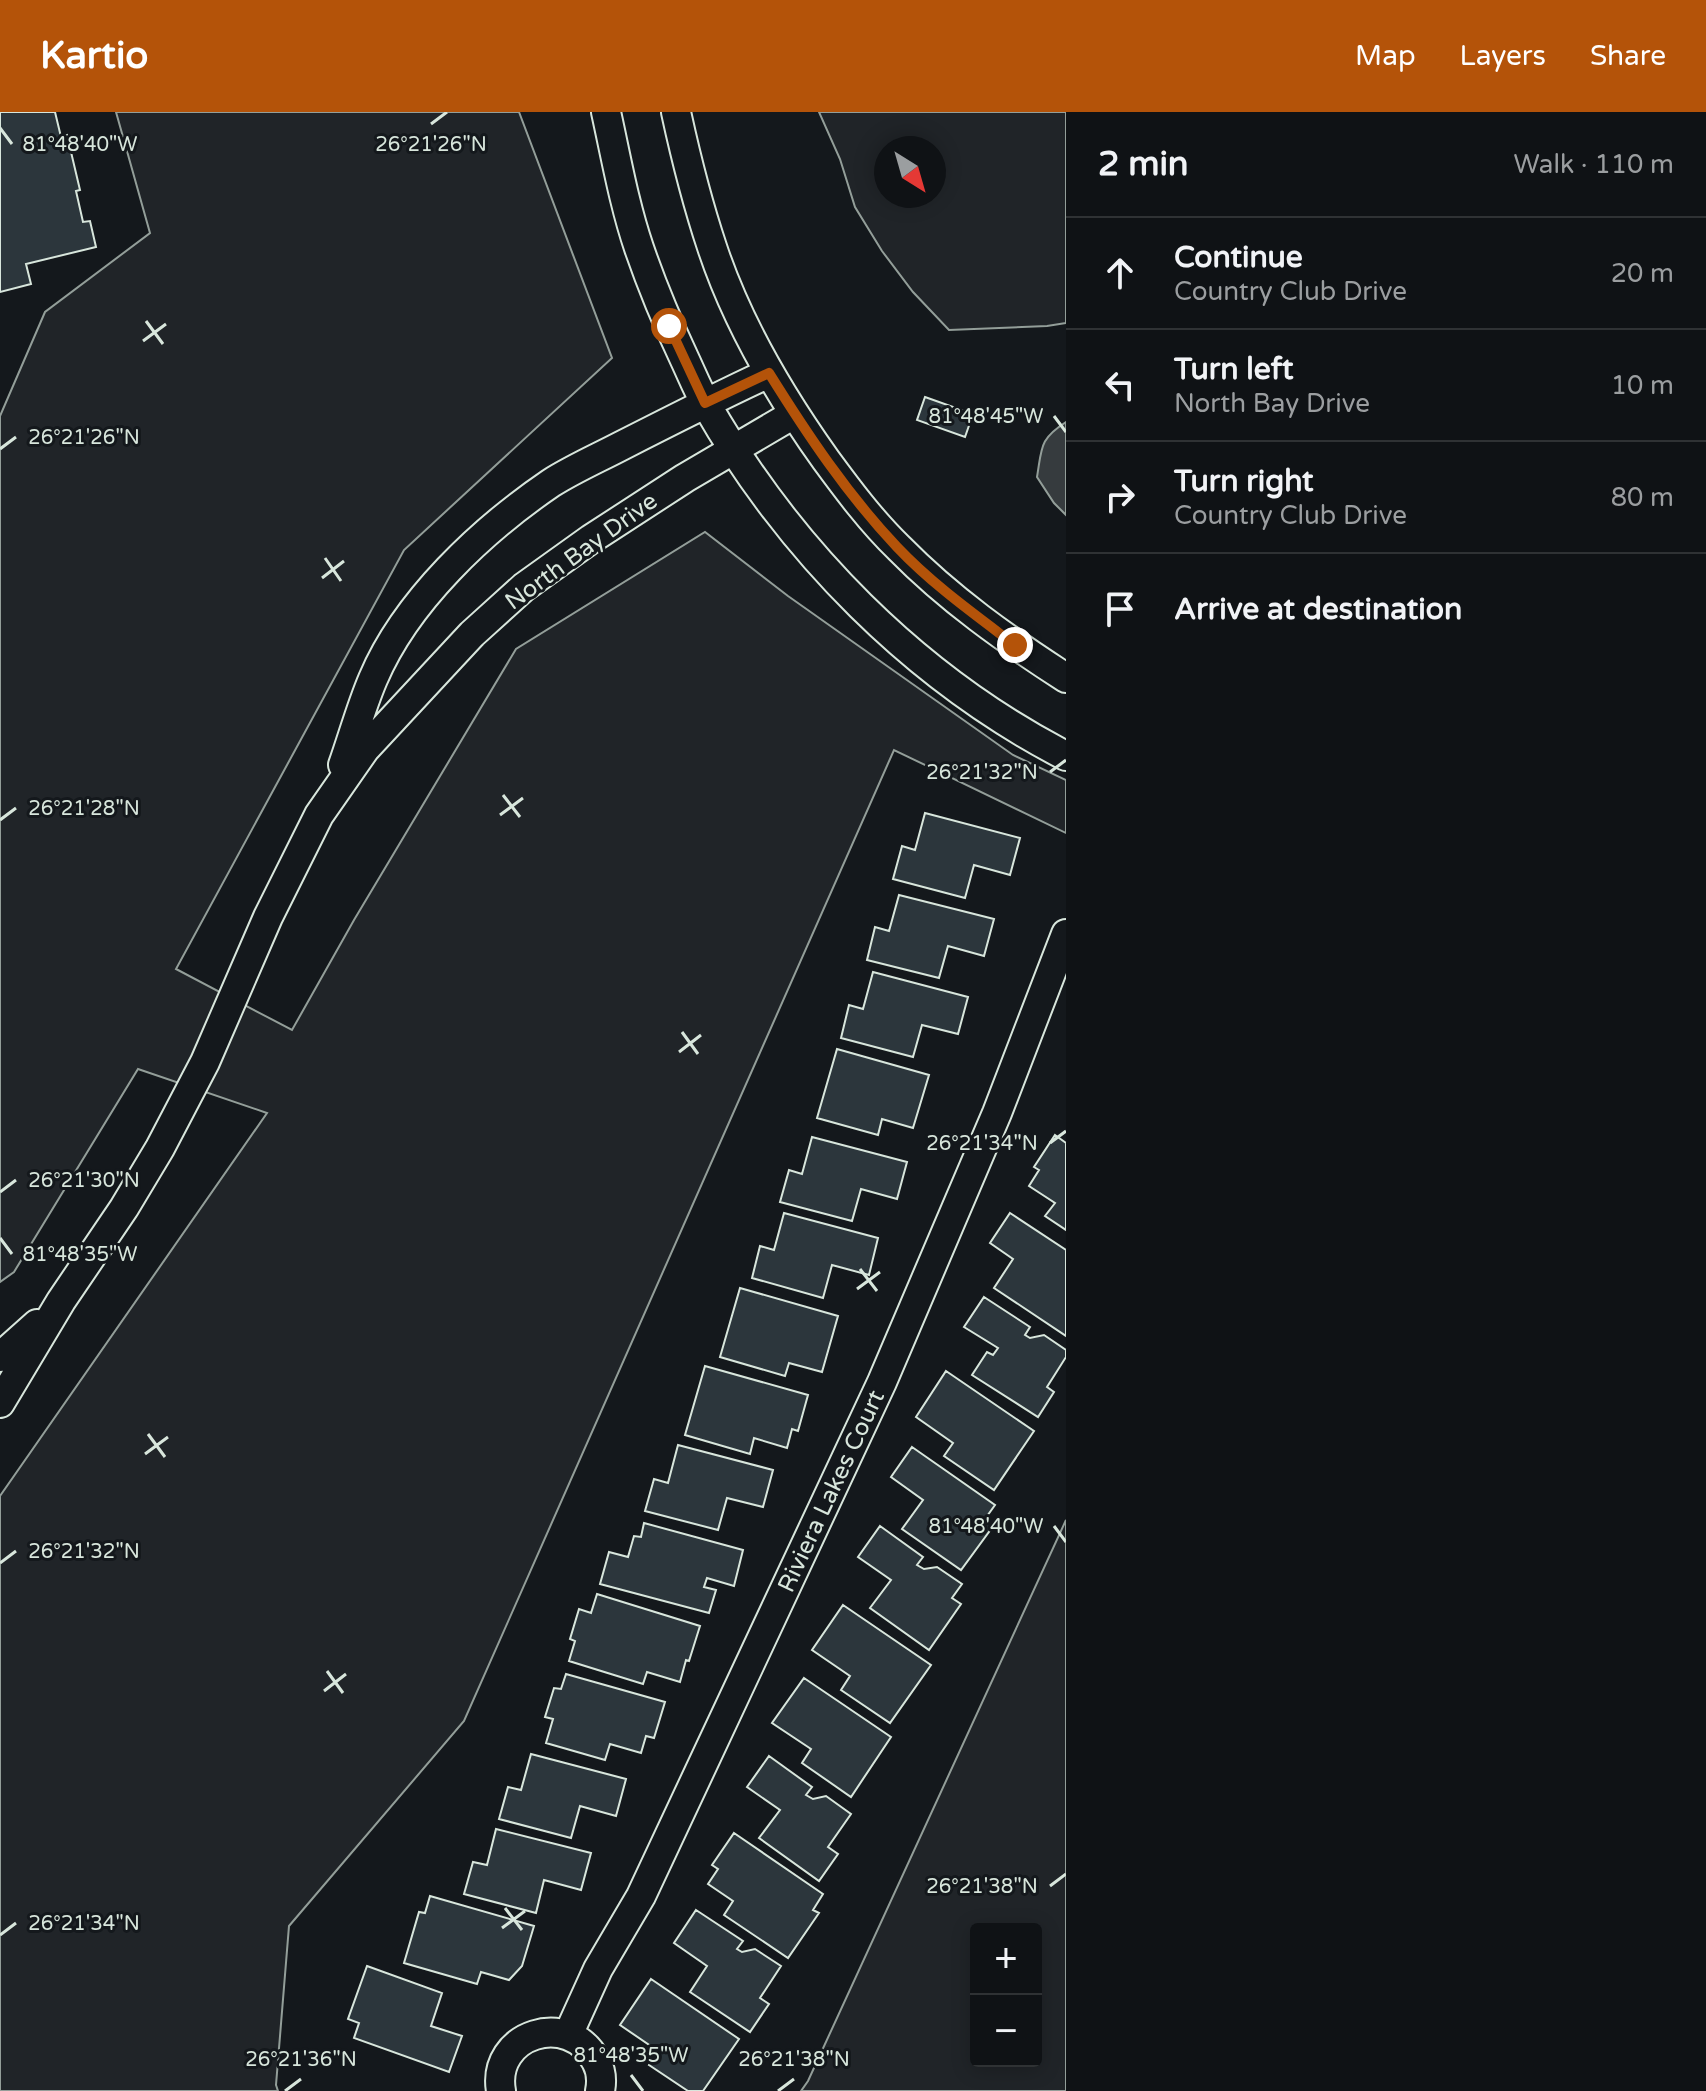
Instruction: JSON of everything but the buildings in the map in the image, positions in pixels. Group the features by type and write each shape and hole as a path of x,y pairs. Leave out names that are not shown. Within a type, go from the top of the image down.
{"street":[{"path":"606,112 639,249 669,326 705,403 774,506 831,574 880,625 936,674 1037,741 1066,756"},
{"path":"676,112 691,181 727,287 769,373 794,414 847,489 897,547 954,599 1015,645 1066,678"},
{"name":"North Bay Drive","path":"333,796 373,678 393,642 438,580 491,529 553,482 769,373"},
{"name":"North Bay Drive","path":"0,1403 61,1301 160,1148 205,1062 268,917 319,815 365,749 472,634 524,587 685,478 794,414"},
{"name":"Riviera Lakes Court","path":"568,2035 598,1969 641,1896 882,1382 997,1113 1066,934"},
{"name":"North Bay Drive","path":"0,1357 61,1301"},
{"path":"501,2091 501,2069 508,2055 520,2042 533,2035 551,2032 577,2039 591,2050 599,2066 600,2091"}],"shaded area":[{"path":"116,112 519,112 612,358 404,550 176,969 292,1030 516,649 705,532 788,596 1013,755 1066,780 1066,833 894,750 464,1721 289,1926 278,2091 0,2091 0,1496 267,1113 138,1069 14,1272 0,1282 0,416 45,312 150,233"},
{"path":"819,112 1066,112 1066,323 949,330 913,292 882,251 855,207 840,159"},
{"path":"1066,422 1066,515 1037,477 1046,439"},
{"path":"1066,1520 1066,2091 801,2091 808,2081"}],"route":[{"path":"669,326 705,403 769,373 800,424 847,489 897,547 954,599 1015,645"}]}
